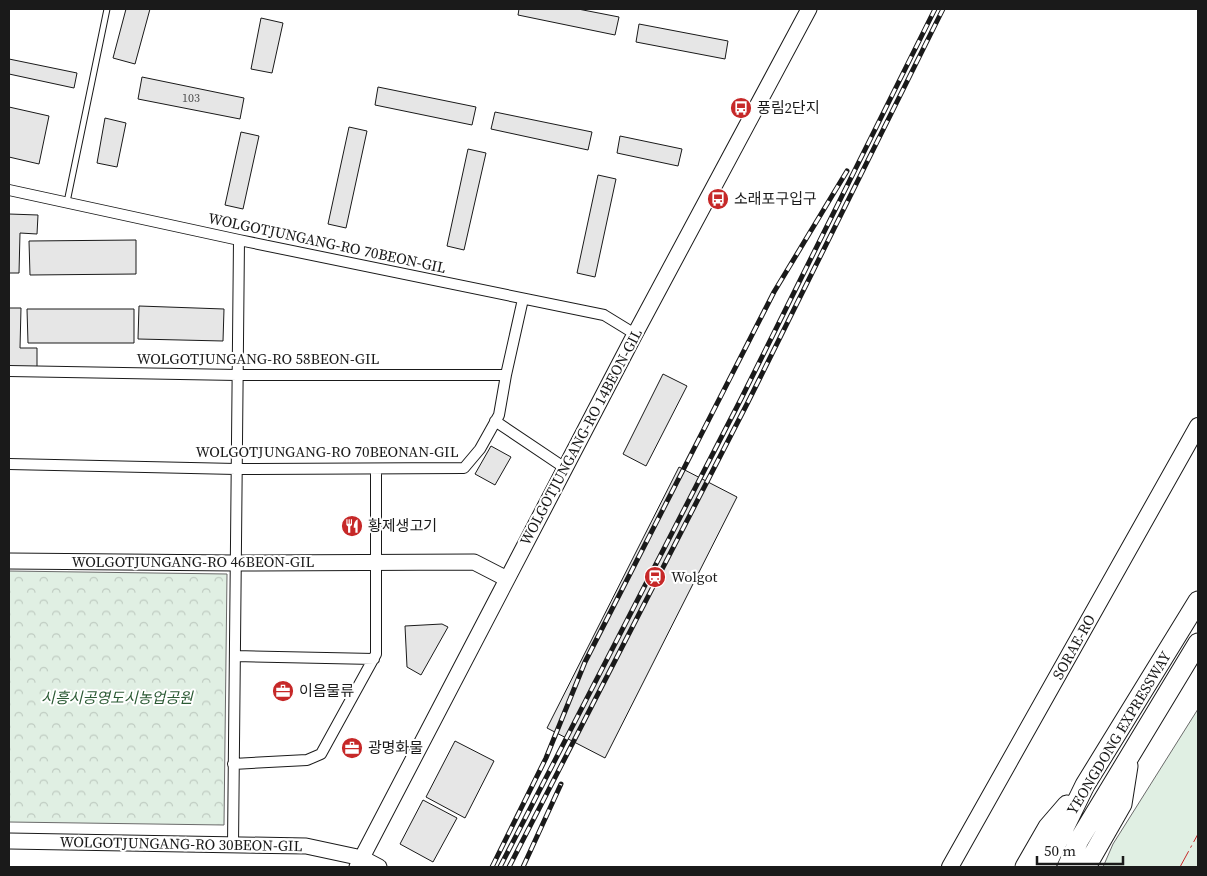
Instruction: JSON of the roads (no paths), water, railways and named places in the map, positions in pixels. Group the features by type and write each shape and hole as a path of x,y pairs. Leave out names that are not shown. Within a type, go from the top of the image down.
{"highway":[{"name":"YEONGDONG EXPRESSWAY","path":"1045,867 1084,785 1198,601"},
{"name":"YEONGDONG EXPRESSWAY","path":"1066,867 1079,840 1198,643"},
{"path":"1086,867 1122,804 1130,756"},
{"path":"1025,867 1048,827 1084,785"}],"main road":[{"name":"SORAE-RO","path":"950,867 1198,426"}],"street":[{"name":"WOLGOTJUNGANG-RO 14BEON-GIL","path":"359,863 635,334 809,9"},
{"name":"WOLGOTJUNGANG-RO 70BEON-GIL","path":"9,190 239,240 604,315 635,334"},
{"path":"233,845 234,563 239,240"},
{"name":"WOLGOTJUNGANG-RO 70BEONAN-GIL","path":"9,464 236,469 464,468 480,449 499,415 523,299"},
{"name":"WOLGOTJUNGANG-RO 58BEON-GIL","path":"9,371 237,375 506,375"},
{"path":"496,422 565,468"},
{"path":"233,764 307,760 320,754 376,654 376,469"},
{"name":"WOLGOTJUNGANG-RO 46BEON-GIL","path":"9,561 234,563 474,562 507,579"},
{"path":"234,656 374,658"},
{"name":"WOLGOTJUNGANG-RO 30BEON-GIL","path":"9,841 306,846 359,863 379,867"}],"lane":[{"path":"67,203 107,9"}],"railway":[{"path":"500,867 741,399 935,9"},
{"path":"509,867 748,402 943,9"},
{"path":"492,867 546,758 585,662 774,292 847,171"},
{"path":"523,867 561,784"}],"place":[{"name":"풍림2단지","path":"741,108"},
{"name":"소래포구입구","path":"718,199"},
{"name":"황제생고기","path":"352,526"},
{"name":"Wolgot","path":"655,577"},
{"name":"이음물류","path":"283,691"},
{"name":"광명화물","path":"352,748"}],"park label":[{"name":"시흥시공영도시농업공원","path":"117,698"}]}
